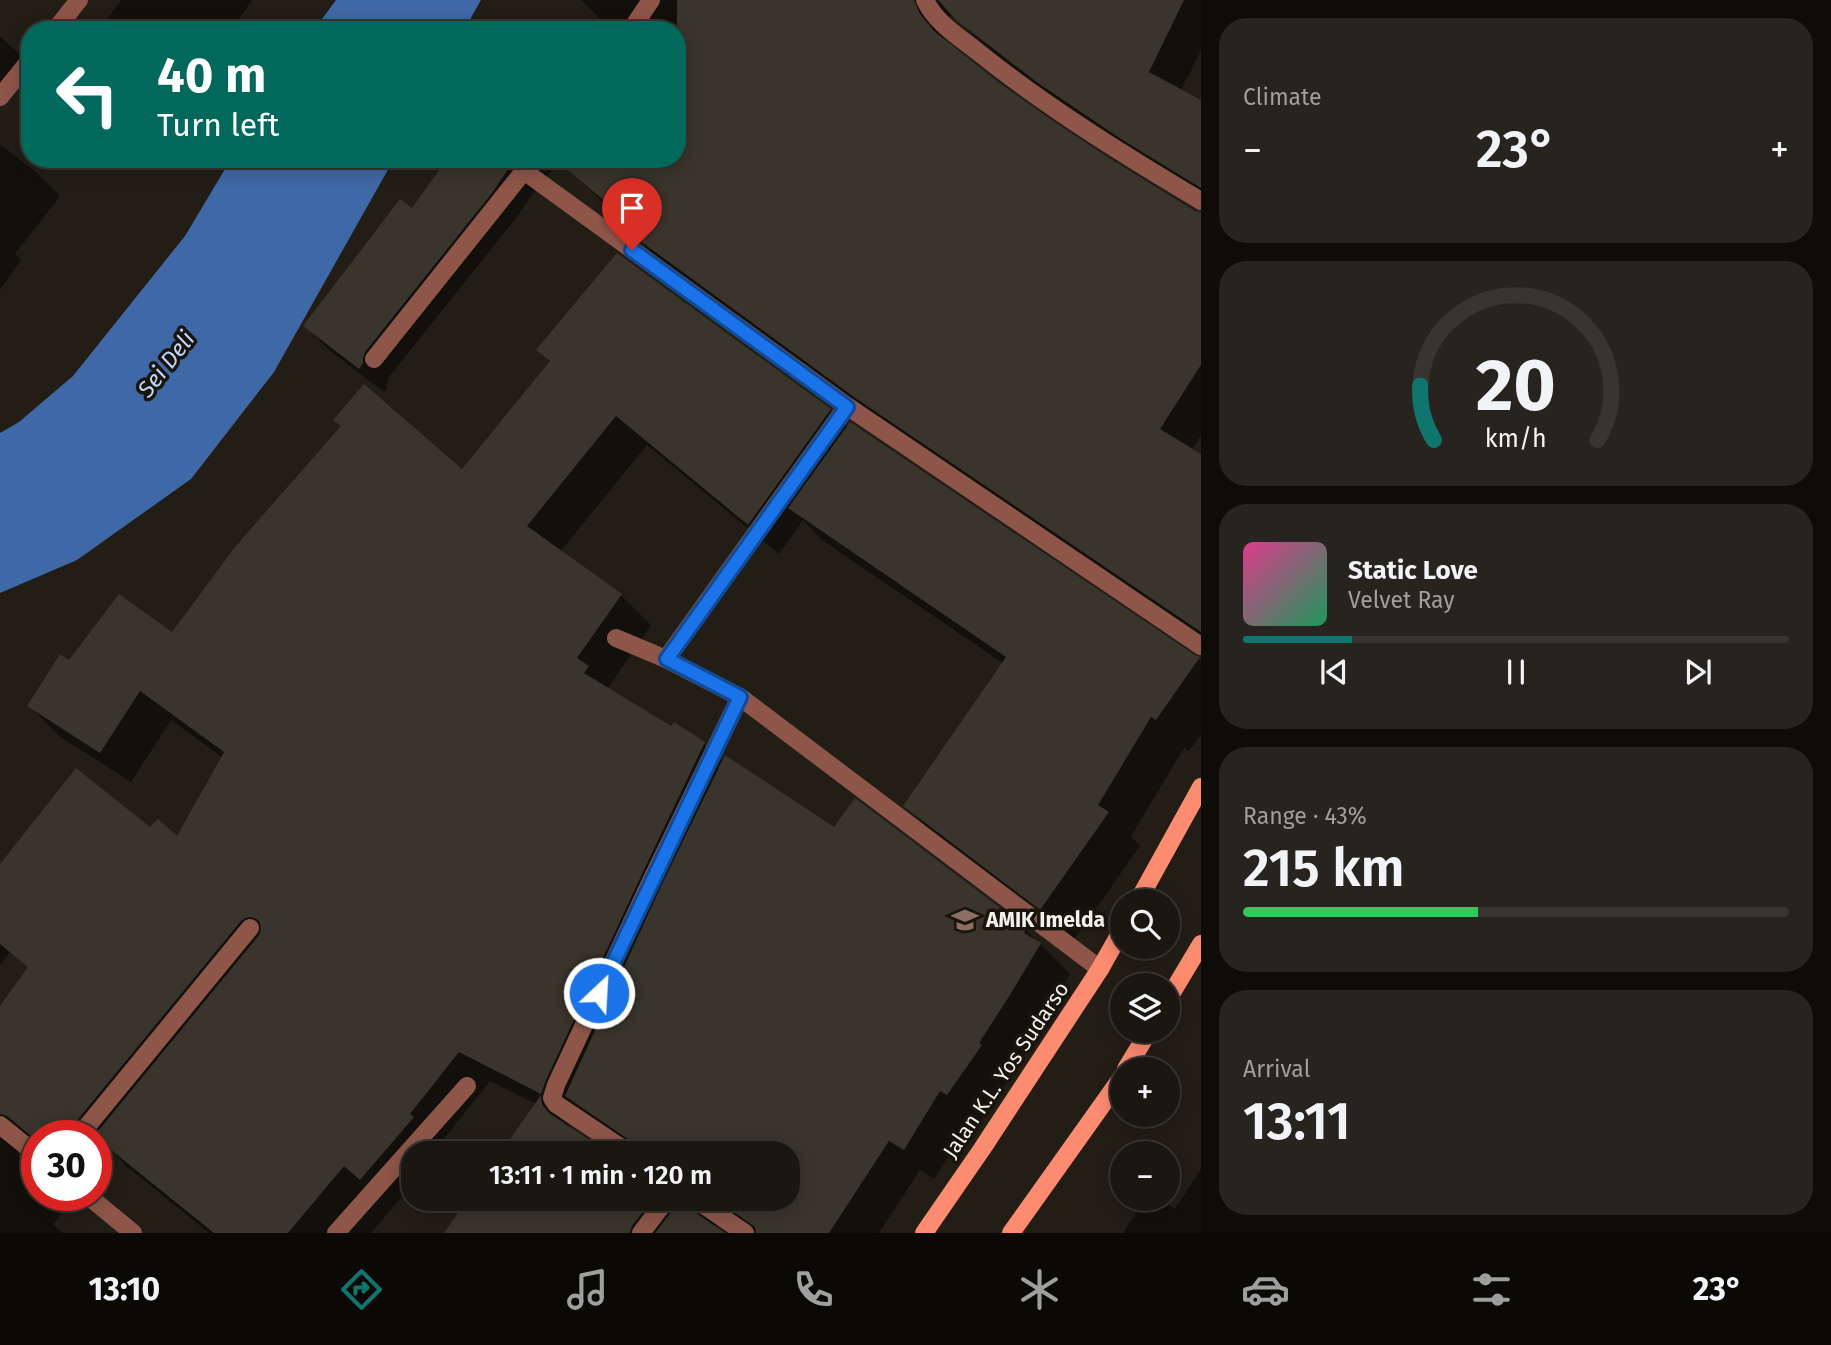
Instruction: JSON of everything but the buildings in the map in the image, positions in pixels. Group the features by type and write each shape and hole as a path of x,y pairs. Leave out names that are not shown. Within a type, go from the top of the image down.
{"main road":[{"path":"1145,889 1201,787"},
{"path":"1180,979 1201,944"},
{"name":"Jalan K.L. Yos Sudarso","path":"924,1233 1110,952"},
{"path":"1011,1233 1110,1094"}],"street":[{"path":"62,21 79,0"},
{"path":"637,21 651,0"},
{"path":"925,0 934,17 999,69 1100,140 1201,201"},
{"path":"0,97 21,71"},
{"path":"374,359 526,168"},
{"path":"532,168 847,407 1201,646"},
{"path":"667,659 847,407"},
{"path":"616,638 667,659 740,697 1100,970"},
{"path":"611,1141 556,1104 552,1098 646,891 740,697"},
{"path":"92,1120 250,928"},
{"path":"336,1233 467,1086"},
{"path":"0,1125 21,1141"},
{"path":"106,1211 133,1233"},
{"path":"641,1233 658,1211"},
{"path":"713,1211 745,1233"}],"water":[{"path":"336,0 481,0 469,21 321,21"},
{"name":"Sei Deli","path":"226,168 389,168 274,372 191,479 77,560 0,593 0,433 19,422 73,376 185,236"}],"place":[{"name":"AMIK Imelda","path":"965,920"}],"route":[{"path":"599,993 740,697 667,659 847,407 632,250"}]}
